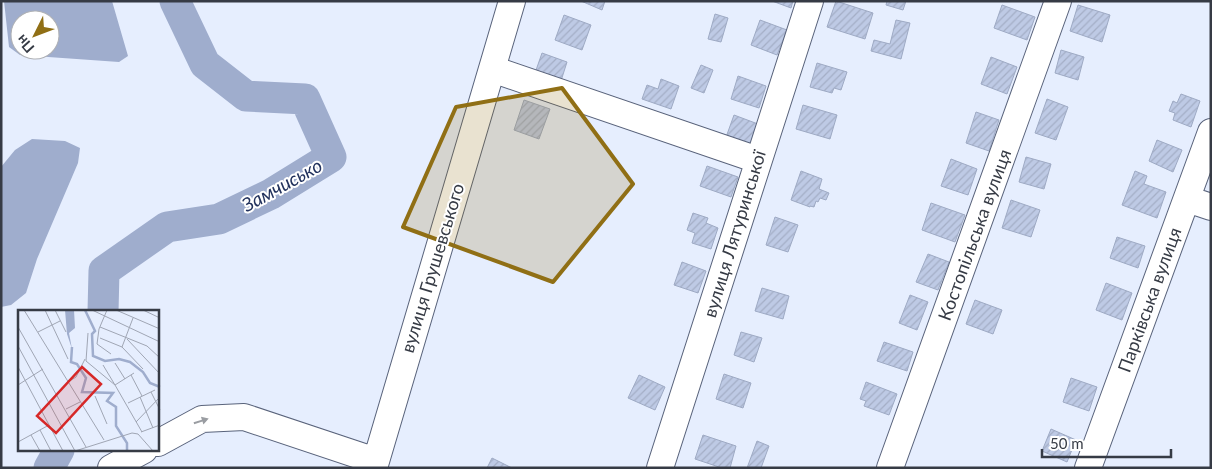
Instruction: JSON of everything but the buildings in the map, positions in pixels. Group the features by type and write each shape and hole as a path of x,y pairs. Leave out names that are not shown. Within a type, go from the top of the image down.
{"street":[{"name":"вулиця Грушевського","path":"375,465 512,1"},
{"name":"вулиця Лятуринської","path":"660,468 810,1"},
{"name":"Костопільська вулиця","path":"890,468 1058,1"},
{"path":"492,68 758,160"},
{"name":"Парківська вулиця","path":"1088,468 1199,203 1211,132"},
{"path":"159,442 202,418 244,417 375,465"},
{"path":"111,468 140,452"}],"highlighted area":[{"path":"562,88 633,184 553,282 403,227 456,107"}],"water":[{"path":"4,1 112,1 128,56 119,62 60,58 60,10 10,10 10,48"},
{"path":"32,139 65,141 80,148 78,163 37,259 26,293 11,305 1,307 1,167 15,150"}],"waterway":[{"name":"Замчисько","path":"103,310 104,271 167,227 219,219 271,194 331,157 305,99 246,96 205,64 175,1"},
{"name":"Замчисько","path":"49,468 58,452"}]}
